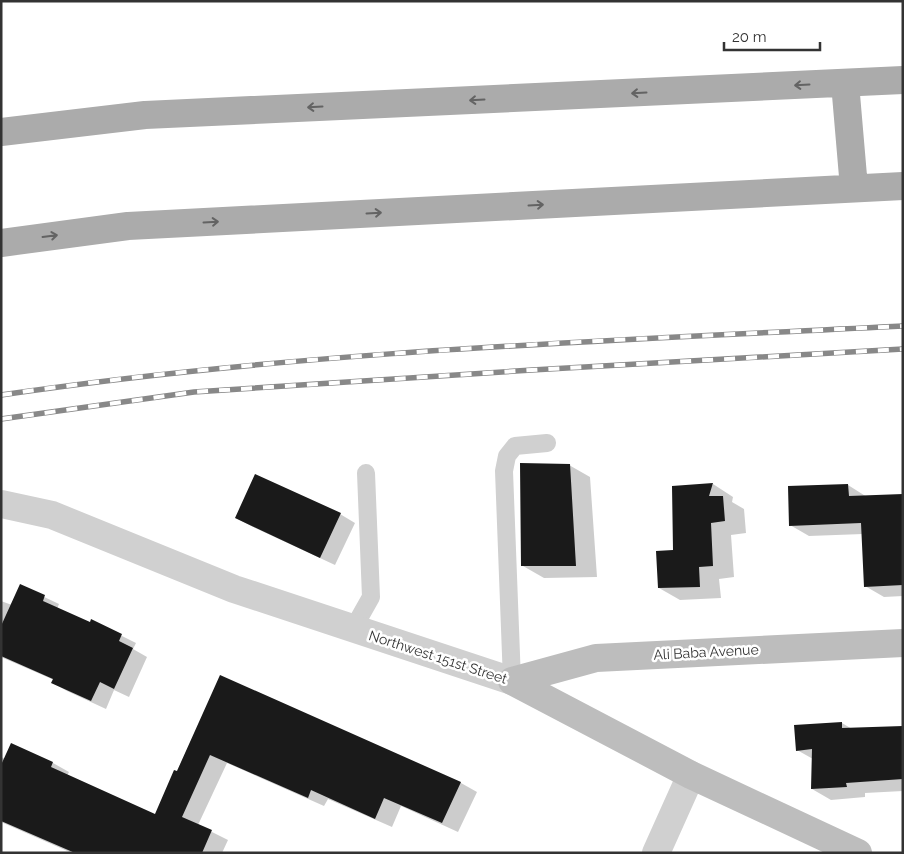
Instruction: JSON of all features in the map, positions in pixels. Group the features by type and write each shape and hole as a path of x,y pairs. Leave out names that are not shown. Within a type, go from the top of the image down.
{"main road":[{"path":"1,132 145,115 903,80"},
{"path":"845,83 854,188"},
{"path":"1,243 128,226 903,186"}],"street":[{"name":"Northwest 151st Street","path":"1,504 52,516 234,589 512,681 691,775 858,853"},
{"name":"Ali Baba Avenue","path":"512,681 596,658 903,643"},
{"path":"656,853 691,775"}],"lane":[{"path":"512,681 504,471 507,456 515,446 547,443"},
{"path":"353,629 371,597 366,473"}],"building":[{"path":"520,463 570,464 576,566 521,566"},
{"path":"255,474 341,513 320,558 235,518"},
{"path":"713,483 709,496 723,496 725,521 711,523 713,566 699,567 700,587 658,588 656,551 673,550 672,486"},
{"path":"848,484 849,496 903,494 903,585 864,587 861,523 789,526 788,486"},
{"path":"20,584 45,595 43,601 90,622 91,619 122,634 119,641 133,648 114,689 100,682 91,701 51,683 53,679 1,656 1,626"},
{"path":"220,675 461,782 442,823 384,798 375,819 311,790 308,798 210,755 182,817 212,830 202,853 75,853 1,821 1,765 11,743 53,762 51,767 155,814 174,770 177,771"},
{"path":"842,722 842,728 903,726 903,779 846,783 847,787 811,789 812,749 796,751 794,725"}],"railway":[{"path":"1,395 113,380 338,358 564,343 903,326"},
{"path":"1,419 194,392 903,349"}]}
